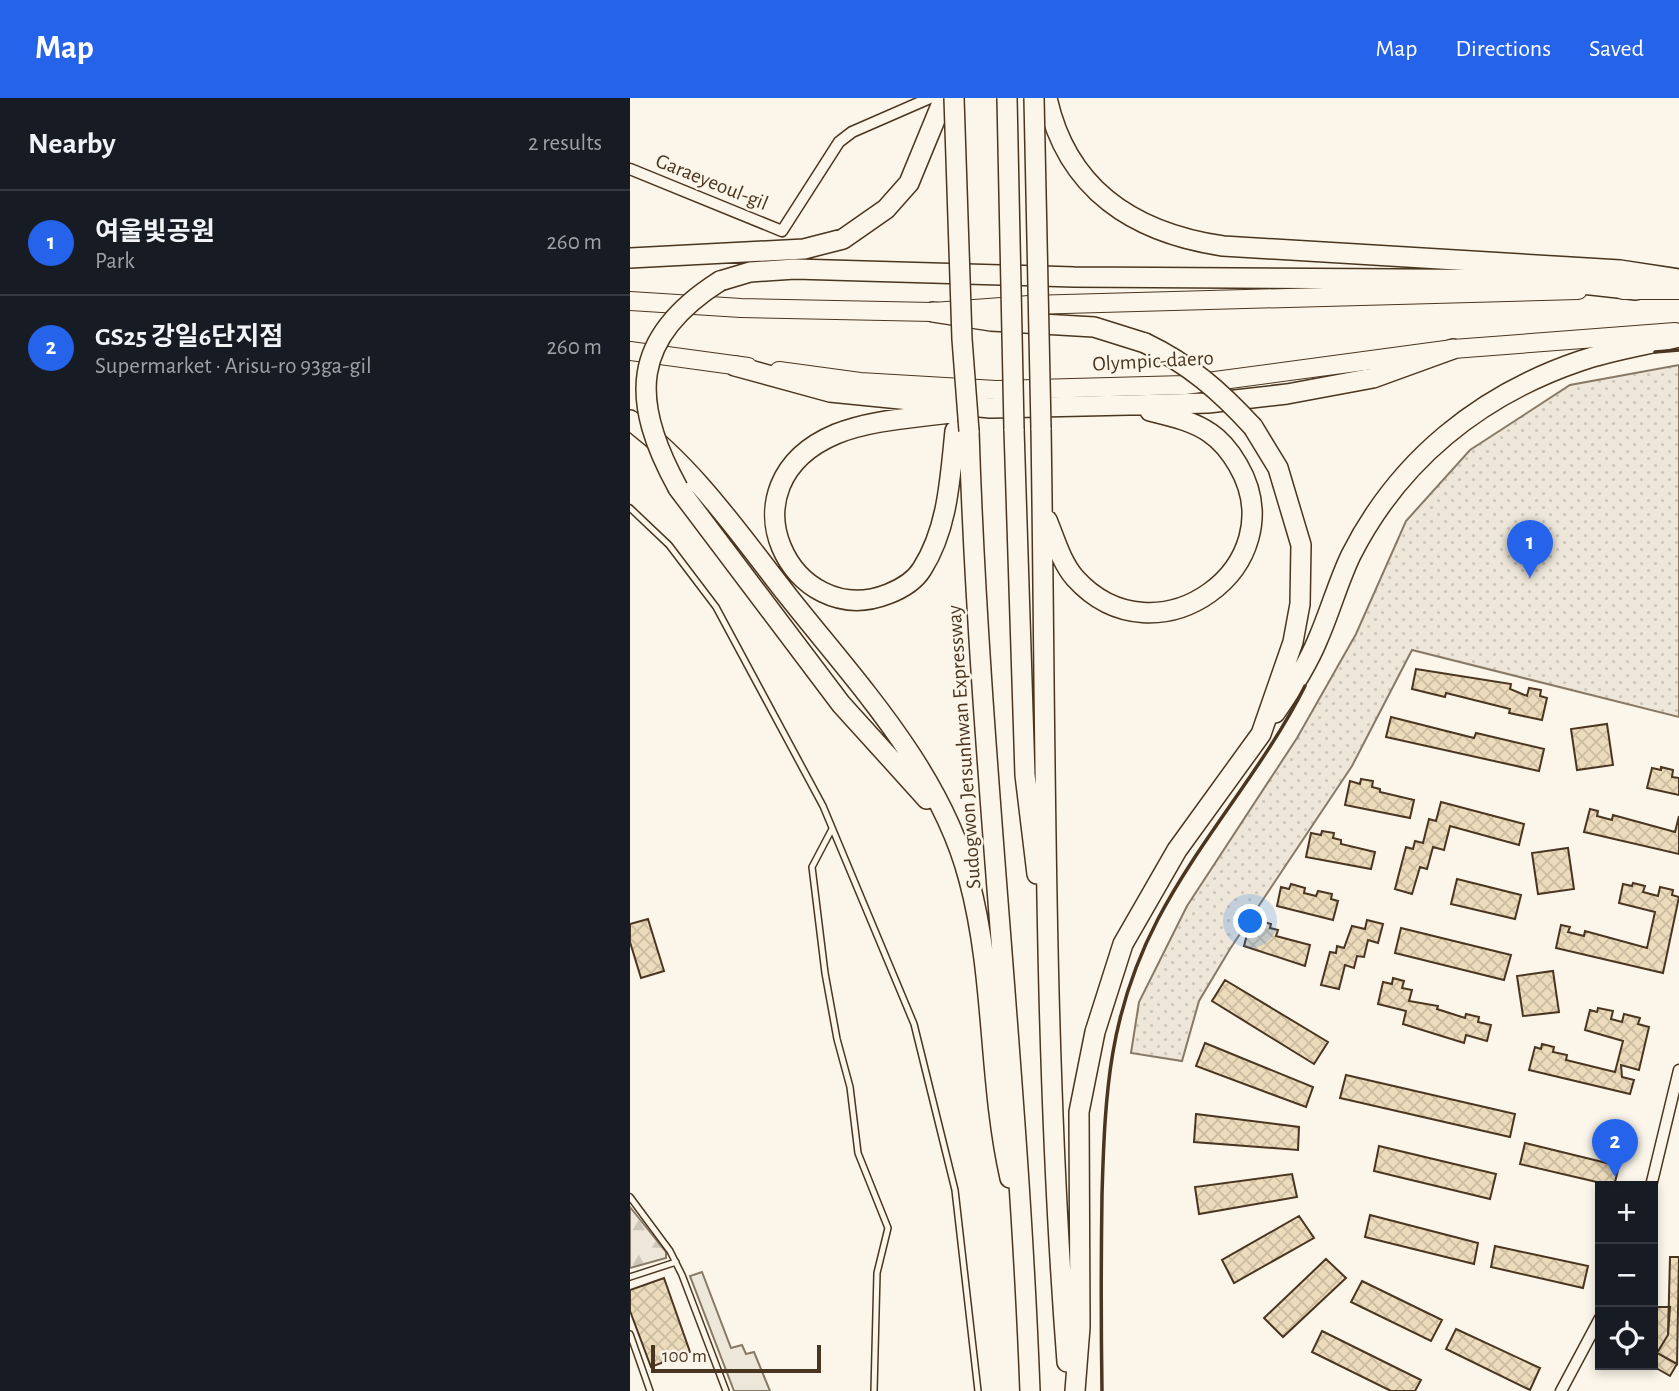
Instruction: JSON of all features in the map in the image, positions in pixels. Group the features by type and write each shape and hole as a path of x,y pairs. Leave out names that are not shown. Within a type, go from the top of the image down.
{"highway":[{"path":"630,258 804,249 843,239 886,209 909,183 944,98"},
{"path":"954,98 962,339 962,431 939,535 921,571 903,588 878,598 849,600 817,589 794,569 781,550 774,528 775,498 790,468 812,448 836,435 870,424 990,408 1208,403 1287,394 1373,379 1453,349"},
{"path":"1007,98 1025,775 1048,959"},
{"path":"1034,98 1048,959 1058,1241 1072,1391"},
{"path":"1047,98 1059,139 1077,170 1107,202 1146,227 1185,240 1223,246 1620,270 1679,279"},
{"path":"949,823 841,704 678,488 660,459 647,428 642,404 643,377 652,349 667,324 690,300 720,281 750,272 794,269 1074,278 1546,280 1636,290"},
{"path":"630,301 741,308 933,312 1043,305 1679,290"},
{"path":"933,312 991,321 1094,327 1145,342 1191,368 1220,391 1253,427 1278,468 1301,544 1300,604 1293,642 1261,734"},
{"name":"Olympic-daero","path":"630,351 860,382 1010,390 1185,385 1453,349 1679,331"},
{"path":"1072,1391 1080,1327 1079,1112 1095,1032 1124,944 1177,850 1299,680 1362,537 1379,508 1424,454 1475,410 1532,380 1582,360 1679,337"},
{"path":"735,366 830,392 990,408"},
{"path":"1042,506 1061,556 1075,577 1098,598 1125,610 1168,614 1191,606 1223,582 1237,565 1252,524 1252,502 1244,475 1231,452 1211,433 1183,419 1129,405"},
{"path":"630,420 680,464 728,518 907,750 949,823 969,880 986,975 1003,1148 1024,1241"},
{"name":"Sudogwon Je1sunhwan Expressway","path":"962,431 1024,1241 1030,1391"}],"street":[{"name":"Garaeyeoul-gil","path":"630,169 782,231 839,142 852,132 930,98"},
{"path":"1652,1181 1679,1070"},
{"path":"1665,1130 1679,1133"},
{"path":"1561,1391 1595,1327"}],"lane":[{"path":"630,508 669,545 716,607 832,829 914,1024 955,1190 978,1391"},
{"path":"832,829 812,867 825,973 837,1039 850,1087 858,1153 888,1228 877,1273 874,1391"},
{"path":"630,1197 676,1262 726,1391"},
{"path":"630,1278 676,1262"},
{"path":"630,1334 650,1391"}],"green space":[{"path":"1679,365 1679,717 1412,650 1352,766 1230,949 1199,1001 1182,1061 1131,1053 1139,1002 1187,906 1297,738 1356,634 1406,521 1470,450 1570,385"},
{"path":"630,1207 666,1252 666,1258 630,1268"}],"shaded area":[{"path":"702,1272 731,1348 742,1345 746,1354 754,1352 770,1391 734,1391 690,1276"}],"building":[{"path":"1416,669 1511,684 1510,689 1527,696 1529,688 1541,690 1540,696 1547,698 1542,720 1509,713 1510,709 1446,693 1445,697 1412,689"},
{"path":"1391,717 1474,738 1476,733 1544,749 1539,771 1386,737"},
{"path":"1607,724 1613,765 1577,770 1571,729"},
{"path":"1661,767 1673,770 1672,777 1679,778 1679,795 1647,788 1652,768 1661,770"},
{"path":"1361,779 1373,781 1372,787 1380,789 1380,792 1414,800 1410,818 1345,805 1350,781 1360,784"},
{"path":"1441,802 1524,824 1519,845 1450,826 1444,850 1433,847 1427,869 1420,867 1412,894 1395,889 1406,847 1413,849 1415,841 1423,843 1429,819 1436,821"},
{"path":"1590,809 1598,811 1597,816 1612,820 1613,815 1675,832 1679,816 1679,854 1584,832"},
{"path":"1322,831 1334,833 1333,838 1341,840 1341,844 1375,852 1371,869 1306,857 1311,833 1321,835"},
{"path":"1568,848 1574,889 1538,894 1532,853"},
{"path":"1457,879 1521,895 1515,919 1451,904"},
{"path":"1633,883 1645,886 1643,892 1658,896 1660,887 1673,890 1672,895 1679,897 1663,973 1556,948 1561,925 1570,927 1568,932 1584,936 1585,931 1647,948 1655,912 1619,903 1623,884 1632,886"},
{"path":"1291,884 1305,888 1304,893 1316,896 1318,891 1332,894 1331,899 1338,901 1333,920 1277,906 1281,887 1289,889"},
{"path":"648,919 664,971 641,978 630,942 630,924"},
{"path":"1367,920 1383,924 1378,943 1368,940 1364,957 1357,956 1354,968 1345,965 1339,989 1321,985 1330,952 1336,953 1337,946 1344,948 1352,926 1365,929"},
{"path":"1260,921 1271,924 1270,928 1278,930 1276,936 1310,945 1305,966 1244,946 1250,923 1259,925"},
{"path":"1401,928 1511,955 1504,980 1395,953"},
{"path":"1553,971 1559,1012 1523,1016 1517,976"},
{"path":"1393,978 1404,981 1402,988 1412,990 1409,1001 1438,1006 1437,1009 1465,1018 1466,1014 1479,1017 1478,1022 1491,1025 1487,1041 1466,1035 1464,1043 1403,1024 1406,1011 1378,1004 1383,982 1392,984"},
{"path":"1225,980 1328,1042 1314,1064 1212,1001"},
{"path":"1598,1008 1613,1011 1611,1019 1622,1022 1624,1014 1640,1018 1638,1024 1649,1027 1639,1070 1621,1065 1622,1077 1634,1080 1630,1094 1529,1070 1535,1047 1541,1049 1542,1044 1554,1047 1553,1052 1567,1055 1566,1060 1615,1072 1623,1041 1585,1030 1590,1010 1597,1012"},
{"path":"1205,1043 1313,1087 1306,1107 1196,1066"},
{"path":"1346,1075 1515,1114 1510,1137 1340,1098"},
{"path":"1196,1114 1299,1127 1298,1150 1194,1142"},
{"path":"1525,1143 1619,1166 1615,1181 1595,1182 1520,1164"},
{"path":"1379,1146 1496,1174 1490,1199 1374,1171"},
{"path":"1292,1174 1297,1197 1199,1214 1195,1187"},
{"path":"1370,1215 1478,1243 1474,1264 1365,1237"},
{"path":"1299,1216 1314,1238 1234,1283 1222,1260"},
{"path":"1495,1246 1588,1266 1583,1288 1491,1267"},
{"path":"1670,1257 1679,1257 1677,1364 1658,1354 1668,1335"},
{"path":"1326,1259 1346,1278 1283,1337 1264,1318"},
{"path":"664,1278 690,1352 651,1367 630,1311 630,1290"},
{"path":"1362,1281 1442,1320 1431,1341 1351,1302"},
{"path":"1658,1307 1670,1307 1668,1335 1658,1351"},
{"path":"1456,1329 1540,1368 1530,1390 1446,1349"},
{"path":"1322,1331 1421,1380 1415,1391 1391,1391 1312,1352"},
{"path":"1658,1354 1677,1364 1670,1376 1658,1369"}],"wall":[{"path":"1655,352 1679,350"},
{"path":"1102,1391 1105,1121 1113,1053 1129,987 1158,919 1175,889 1271,745 1305,686"}],"place":[{"name":"여울빛공원","path":"1530,578"},
{"name":"GS25 강일6단지점","path":"1615,1177"}]}
